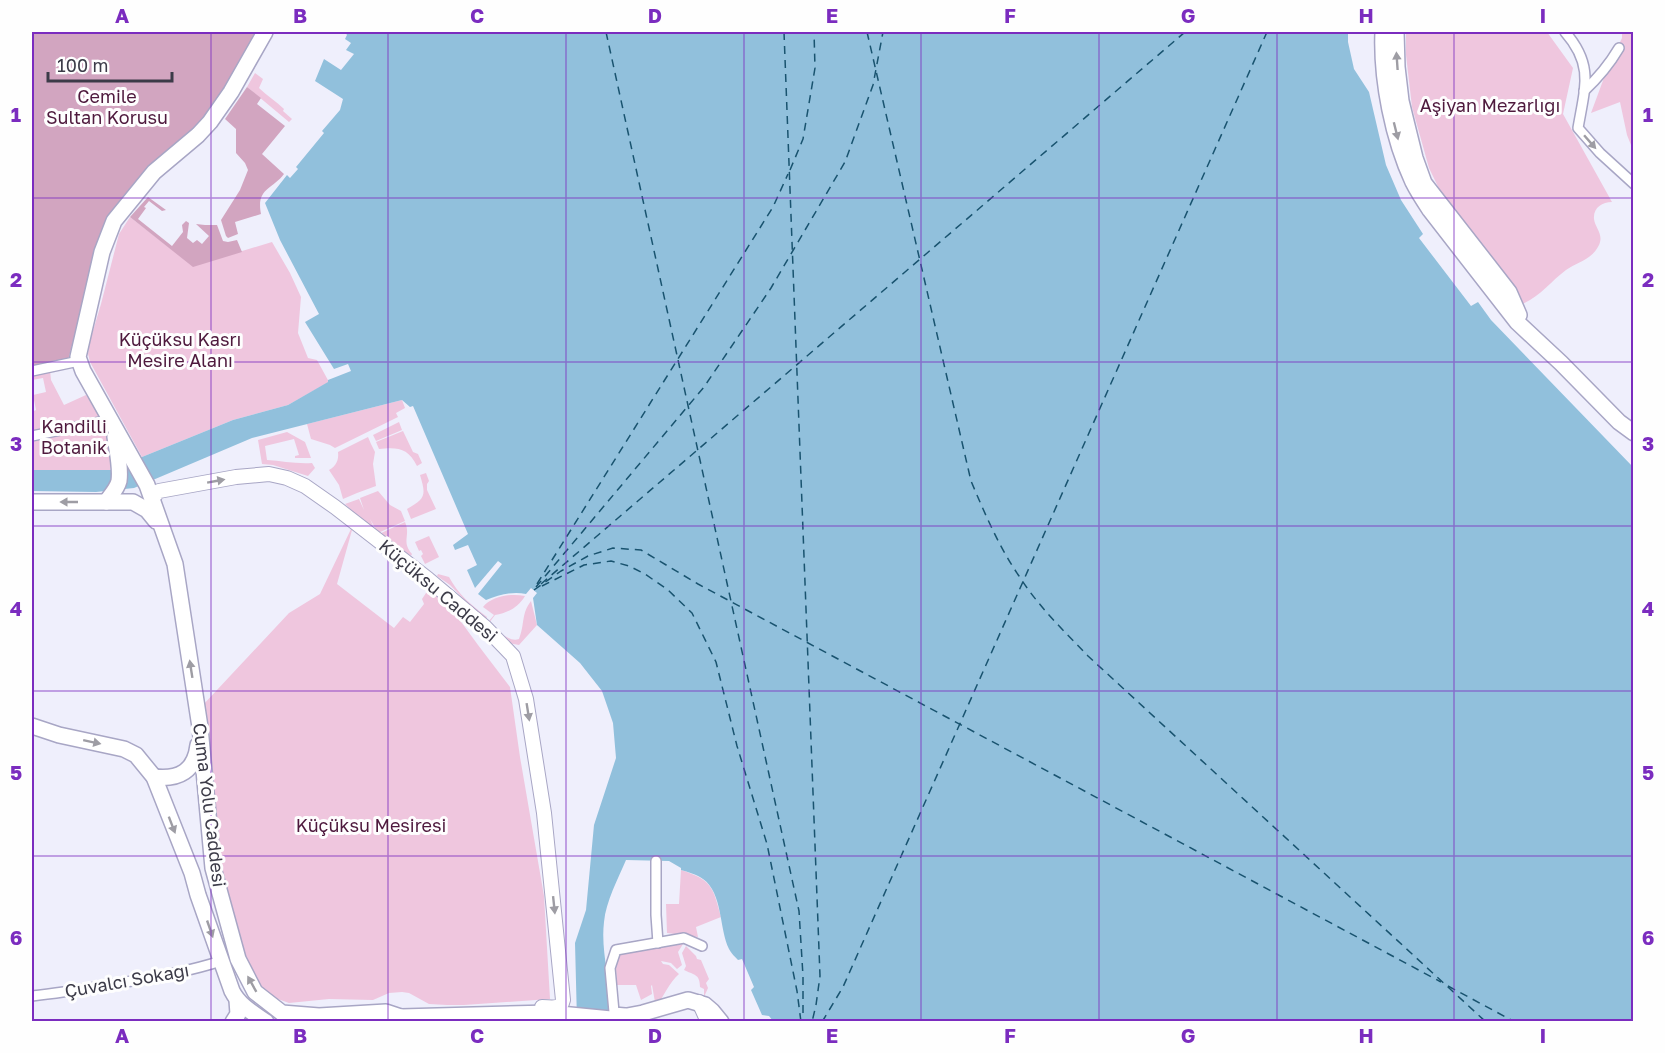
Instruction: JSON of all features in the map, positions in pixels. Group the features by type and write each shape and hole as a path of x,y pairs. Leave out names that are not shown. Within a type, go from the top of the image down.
{"main road":[{"path":"106,502 116,488 125,458 111,422 79,362 78,351 102,252 114,221 154,172 204,129 217,114 265,32"},
{"path":"1383,32 1384,72 1390,106 1405,164 1414,185 1430,210 1517,322 1531,333 1619,422 1634,433"},
{"path":"1395,32 1401,101 1415,158 1424,183 1509,292 1531,333"},
{"name":"Cuma Yolu Caddesi","path":"125,458 150,495 175,564 200,727 213,868 238,959 255,992 283,1017 386,1012 394,1019 572,1016 611,1019 639,1017 688,1000 699,1002"},
{"name":"Küçüksu Caddesi","path":"32,502 133,502 150,495"},
{"path":"154,777 178,776 191,766 197,752 200,727"},
{"name":"Cuma Yolu Caddesi","path":"33,728 124,748 136,755 154,777 192,873 239,1014 254,1014 266,1022"},
{"path":"192,873 206,866 213,868"},
{"path":"699,1002 712,1011 721,1022"}],"street":[{"path":"1565,32 1579,49 1586,75 1578,128 1600,153 1634,184"},
{"path":"1584,91 1611,63 1619,48"},
{"path":"32,371 79,362"},
{"path":"32,436 111,422"},
{"name":"Küçüksu Caddesi","path":"150,495 236,477 269,474 287,478 305,486 335,507 428,579 485,627 513,656 526,699 544,813 563,1000 559,1007 536,1007 507,1017"},
{"path":"656,861 658,943"},
{"path":"639,1017 614,1011 610,968 616,950 684,938 702,946"},
{"name":"Çuvalcı Sokağı","path":"32,996 156,977 221,961"},
{"path":"699,1002 708,1022"}],"green space":[{"name":"Cemile Sultan Korusu","path":"32,32 259,32 246,57 196,129 151,168 86,290 69,357 66,360 32,367"},
{"name":"Aşiyan Mezarlığı","path":"1406,32 1547,32 1573,68 1563,114 1612,202 1602,204 1595,212 1594,219 1600,234 1596,250 1522,304 1444,199 1429,168 1412,107 1406,55"},
{"path":"1622,32 1633,32 1633,150 1627,135 1620,102 1591,113 1608,67 1622,38"},
{"path":"255,73 263,79 259,88 284,109 283,111 292,119 289,122 247,87"},
{"path":"247,87 261,98 257,104 285,126 262,154 284,174 263,194 260,205 261,214 235,222 238,234 228,238 221,220 240,190 248,170 236,153 236,129 225,119"},
{"path":"148,197 166,210 162,211 149,201 138,219 172,246 183,232 182,225 186,221 189,223 187,238 193,243 197,240 202,244 209,236 196,224 217,225 223,241 237,240 242,252 193,267 130,217"},
{"name":"Küçüksu Kasrı Mesire Alanı","path":"130,217 193,266 272,242 301,297 298,333 308,358 317,360 329,382 288,405 233,420 142,457 90,362 88,354 119,234"},
{"name":"Kandilli Botanik","path":"50,370 51,380 64,405 86,395 99,415 109,442 112,459 110,470 32,470 32,412 36,410 33,395 46,392 43,378 32,380 32,375"},
{"path":"402,400 405,408 396,413 398,417 335,448 311,439 307,424"},
{"path":"399,422 402,430 376,441 373,435"},
{"path":"403,431 413,452 418,454 422,463 417,466 406,452 392,448 379,449 376,442"},
{"path":"287,432 305,442 311,458 295,458 299,455 294,439 265,446 267,460 312,463 315,468 308,476 273,465 262,464 258,440"},
{"path":"368,437 375,452 373,464 376,486 343,499 339,485 329,470 334,467 338,452"},
{"path":"426,473 429,481 427,490 436,509 411,519 407,509 421,499 424,492 420,475"},
{"path":"378,491 390,505 401,511 405,521 378,533 370,519 377,535 345,504 359,499 364,510 360,498"},
{"path":"405,522 407,545 411,556 379,534"},
{"name":"Küçüksu Mesiresi","path":"351,529 337,584 394,628 403,617 410,622 424,604 422,599 430,587 451,608 510,687 544,896 550,999 447,1005 429,1004 409,993 402,992 389,993 373,1000 329,999 289,1003 275,998 253,976 217,874 202,706 289,613 320,594"},
{"path":"429,536 439,557 425,564 421,556 423,554 415,542"},
{"path":"438,574 449,577 470,604 489,621 494,615 483,607 491,600 502,596 525,596 516,607 495,615 489,623 450,585 437,576"},
{"path":"531,601 537,625 519,645 508,643 499,632 511,639 519,639 526,610"},
{"path":"681,870 699,877 710,886 721,917 696,927 698,937 667,933 666,904 679,904"},
{"path":"683,944 678,952 682,965 677,969 671,963 661,961 679,974 656,1008 652,985 652,994 641,1000 636,985 617,985 616,968 620,954"},
{"path":"686,946 697,959 701,960 709,979 706,983 708,988 704,997 704,989 700,987 697,977 684,970 686,966 682,953"}],"water":[{"path":"345,32 1348,32 1354,69 1369,92 1386,165 1401,200 1423,234 1419,238 1471,306 1478,302 1491,320 1633,467 1633,1021 773,1021 769,1016 762,1015 751,990 754,987 742,959 738,960 729,949 717,902 709,885 700,877 681,870 669,861 626,860 610,898 604,922 603,935 609,996 608,1021 577,1021 575,943 586,910 594,825 616,758 613,723 602,691 580,663 537,625 533,598 537,593 531,588 526,594 506,594 486,600 478,594 502,564 498,561 475,588 467,570 477,565 468,545 455,550 453,545 468,534 413,406 410,407 402,400 252,438 134,488 96,492 32,491 32,470 110,470 233,420 288,405 328,380 351,371 348,364 334,369 305,322 319,314 280,240 265,203 287,175 290,178 298,169 296,167 340,110 343,99 315,81 324,59 341,70 354,54 346,50 351,43 345,39 347,35"}],"ferry route":[{"path":"606,32 799,911 803,1022"},
{"path":"784,32 820,976 812,1022"},
{"path":"790,170 803,139 815,68 814,32"},
{"path":"867,32 971,481 1005,554 1026,587 1043,608 1088,656 1486,1022"},
{"path":"536,587 704,387 771,288 845,162 873,85 883,32"},
{"path":"541,584 1185,32"},
{"path":"822,1022 843,987 1267,32"},
{"path":"537,584 773,207 788,174"},
{"path":"534,590 588,556 613,548 641,550 698,584 1441,982"},
{"path":"542,586 584,565 611,561 645,574 668,590 692,613 716,662 737,746 767,844 797,991 801,1022"},
{"path":"1448,986 1515,1022"}]}
